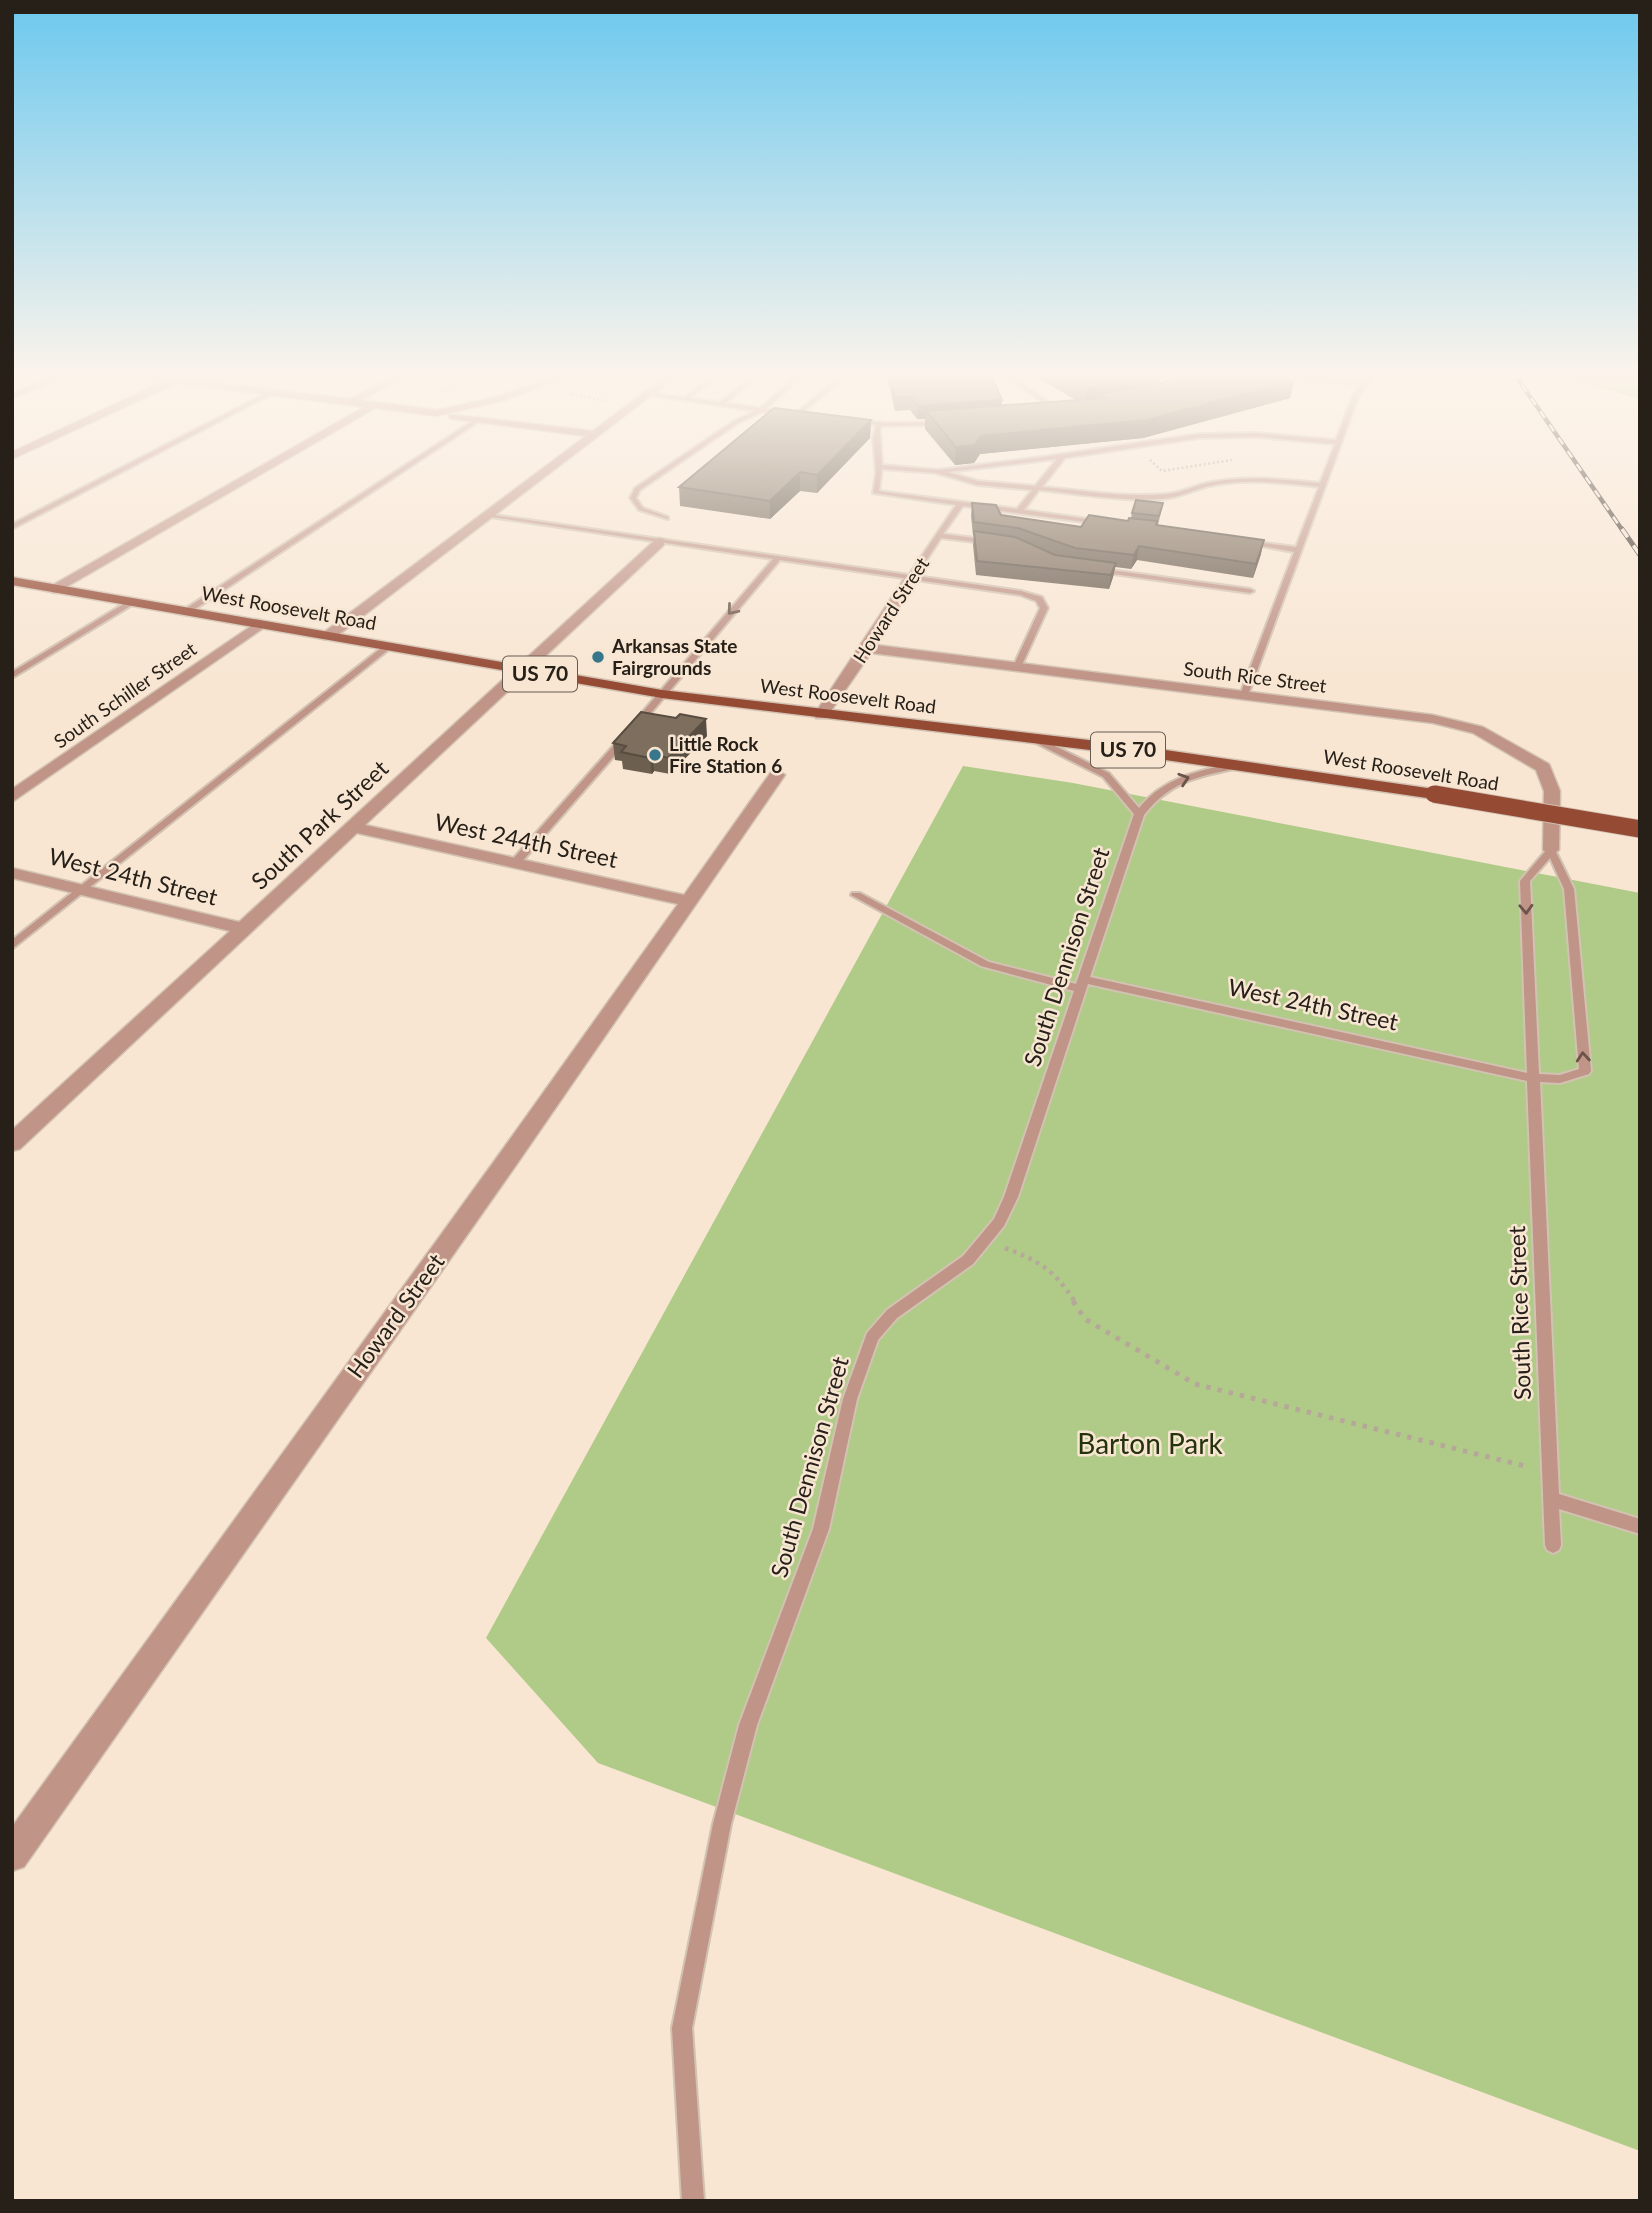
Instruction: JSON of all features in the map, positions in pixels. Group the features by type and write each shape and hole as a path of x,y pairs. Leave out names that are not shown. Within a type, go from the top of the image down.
{"main road":[{"name":"West Roosevelt Road","path":"15,583 662,694 1241,765 1640,829"}],"street":[{"path":"56,589 252,475"},
{"path":"328,636 540,475"},
{"name":"South Park Street","path":"12,1143 660,542"},
{"name":"Howard Street","path":"821,715 911,577"},
{"name":"South Schiller Street","path":"12,797 260,624"},
{"name":"South Rice Street","path":"867,648 1433,719 1478,730 1543,767 1552,791 1551,850"},
{"name":"Howard Street","path":"12,1855 511,1155 777,775"},
{"name":"West 244th Street","path":"353,827 688,901"},
{"name":"West 24th Street","path":"12,873 242,928"}],"lane":[{"path":"12,527 112,475"},
{"path":"186,611 394,475"},
{"path":"657,475 637,489 633,498 637,505 666,518"},
{"path":"880,475 875,492 1112,524"},
{"path":"951,475 977,483 1153,497 1233,481 1322,485"},
{"path":"1019,511 1047,475"},
{"path":"1244,695 1326,475"},
{"name":"Howard Street","path":"911,577 961,503"},
{"path":"487,516 1021,593 1039,599 1044,608 1017,667"},
{"path":"939,536 1004,544"},
{"path":"1245,542 1298,550"},
{"path":"516,862 777,559"},
{"path":"1094,569 1250,591"},
{"path":"12,676 133,602"},
{"path":"12,946 388,647"},
{"path":"1033,738 1106,775 1139,814 1150,798 1184,777 1241,765"},
{"name":"South Dennison Street","path":"693,2201 682,2028 722,1824 757,1699 803,1584 821,1529 850,1399 872,1337 892,1314 968,1260 986,1241 1012,1197 1139,814"},
{"name":"South Rice Street","path":"1532,1078 1560,1079 1584,1071 1569,889 1551,850 1525,881 1532,1078 1553,1545"},
{"name":"West 24th Street","path":"856,895 985,964 1532,1078"},
{"path":"1551,1499 1640,1527"}],"path":[{"path":"986,1241 1031,1258 1060,1279 1085,1319 1195,1384 1550,1472"}],"green space":[{"name":"Barton Park","path":"963,766 1073,783 1640,893 1640,2151 598,1763 486,1638"}],"building":[{"path":"693,475 797,475 770,501 679,487"},
{"path":"1136,500 1163,503 1159,516 1132,513"},
{"path":"972,503 996,505 1001,515 1081,527 1089,515 1128,521 1129,518 1157,521 1156,525 1264,540 1256,564 1139,546 1134,555 1075,548 1018,528 974,522"},
{"path":"974,531 1015,537 1055,555 1116,563 1111,575 977,561"},
{"path":"641,712 676,718 680,714 706,719 668,758 652,754 650,758 621,752 626,746 613,743"}],"railway":[{"path":"1584,475 1623,531"},
{"path":"1622,529 1640,555"}],"place":[{"name":"Arkansas State Fairgrounds","path":"598,657"},
{"name":"Little Rock Fire Station 6","path":"655,755"}]}
